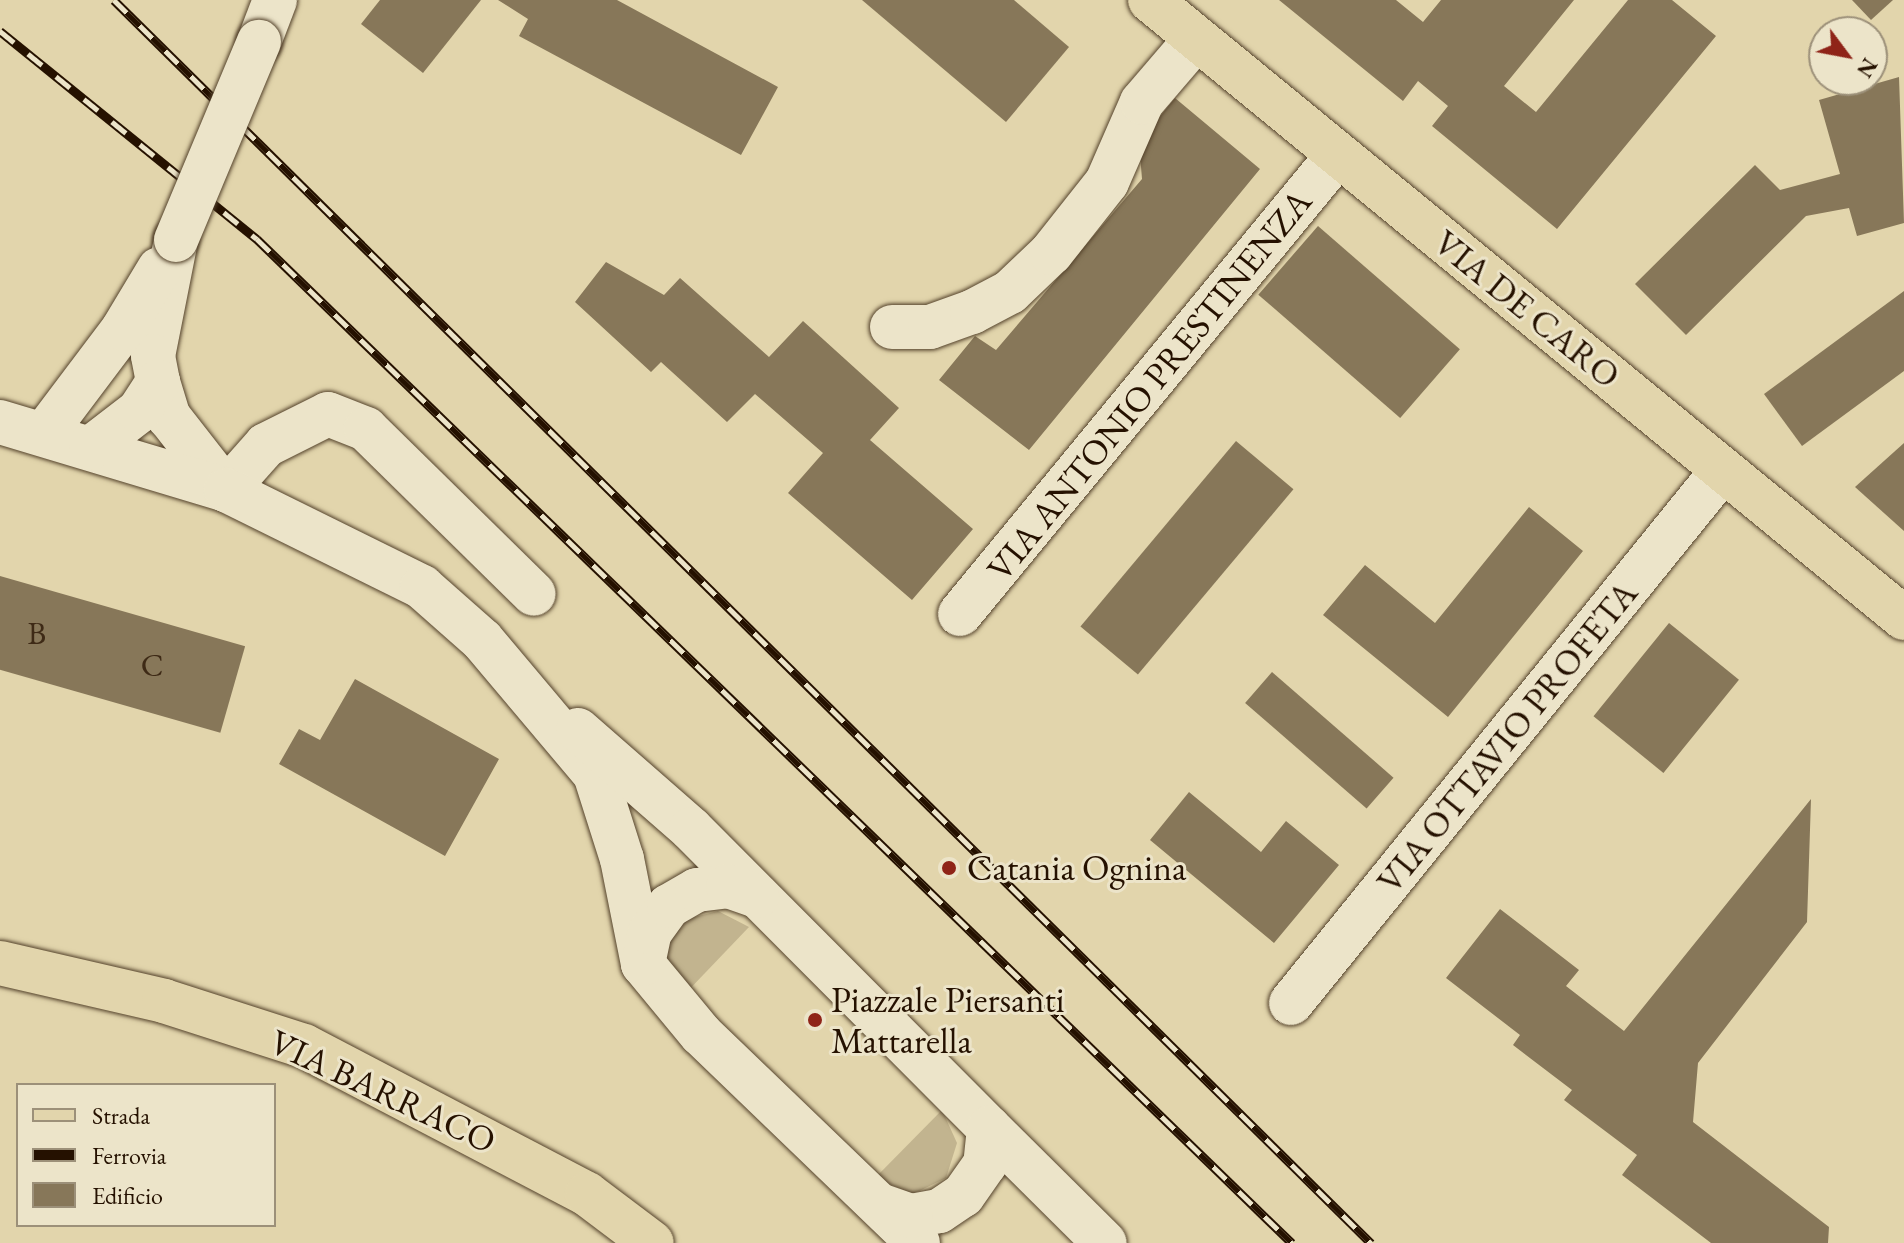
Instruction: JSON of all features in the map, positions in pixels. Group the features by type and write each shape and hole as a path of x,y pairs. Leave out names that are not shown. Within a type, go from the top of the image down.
{"main road":[{"name":"VIA DE CARO","path":"1150,0 1904,618"},
{"name":"VIA BARRACO","path":"0,963 164,1001 304,1046 587,1194 652,1243"}],"street":[{"path":"44,434 123,329 176,240 275,0"},
{"path":"892,327 930,327 972,312 1010,292 1051,253 1107,182 1142,102 1196,39"},
{"name":"VIA ANTONIO PRESTINENZA","path":"960,614 1338,155"},
{"path":"176,240 153,356 158,382 169,417 226,490"},
{"path":"91,448 139,411 158,382"},
{"path":"226,490 266,445 328,414 366,429 534,594"},
{"path":"0,422 226,490 422,587 532,693 632,773 1105,1243"},
{"name":"VIA OTTAVIO PROFETA","path":"1291,1003 1723,470"},
{"path":"532,693 595,774 622,859 643,964 701,1034 918,1243"},
{"path":"643,964 650,932 669,906 697,890 728,886 757,896"},
{"path":"882,1206 911,1216 939,1211 963,1195 985,1164 989,1128"}],"shaded area":[{"path":"718,911 749,927 683,996 671,984 665,949 683,920"},
{"path":"942,1110 957,1143 946,1178 913,1194 875,1178"}],"building":[{"path":"380,0 481,0 423,73 361,24"},
{"path":"498,0 617,0 778,87 741,155 519,36 528,19"},
{"path":"862,0 1014,0 1069,47 1006,122"},
{"path":"1279,0 1396,0 1423,22 1441,0 1574,0 1504,86 1536,112 1628,0 1672,0 1716,36 1557,229 1432,126 1448,106 1418,81 1403,101"},
{"path":"1852,0 1893,0 1875,16 1867,16"},
{"path":"1899,77 1904,223 1857,236 1849,208 1806,216 1686,335 1635,284 1755,165 1780,190 1840,174 1819,100 1833,96 1888,96 1888,80"},
{"path":"1175,98 1260,169 1029,450 939,380 975,336 996,350 1142,179 1139,142"},
{"path":"1318,226 1460,349 1400,418 1258,295"},
{"path":"606,262 664,295 680,278 769,357 803,321 899,408 870,440 973,529 912,600 788,493 823,453 755,394 727,422 661,362 651,372 575,302"},
{"path":"1904,291 1904,371 1802,446 1764,394"},
{"path":"1236,441 1293,489 1138,675 1080,626"},
{"path":"1904,443 1904,531 1855,487"},
{"path":"1529,507 1583,551 1448,717 1323,615 1365,565 1435,623"},
{"path":"0,576 245,646 220,733 0,670"},
{"path":"1669,623 1739,680 1663,773 1593,716"},
{"path":"1272,672 1394,778 1367,809 1245,703"},
{"path":"355,679 499,759 445,856 279,764 299,729 320,740"},
{"path":"1189,792 1261,852 1286,821 1339,865 1274,943 1150,840"},
{"path":"1811,799 1807,922 1698,1063 1693,1122 1829,1227 1828,1243 1711,1243 1622,1175 1637,1155 1564,1100 1572,1090 1513,1045 1520,1035 1446,978 1500,909 1579,970 1566,986 1624,1031"}],"railway":[{"path":"114,0 1371,1243"},
{"path":"0,31 257,239 1292,1243"}],"place":[{"name":"Catania Ognina","path":"949,868"},
{"name":"Piazzale Piersanti Mattarella","path":"815,1020"}]}
